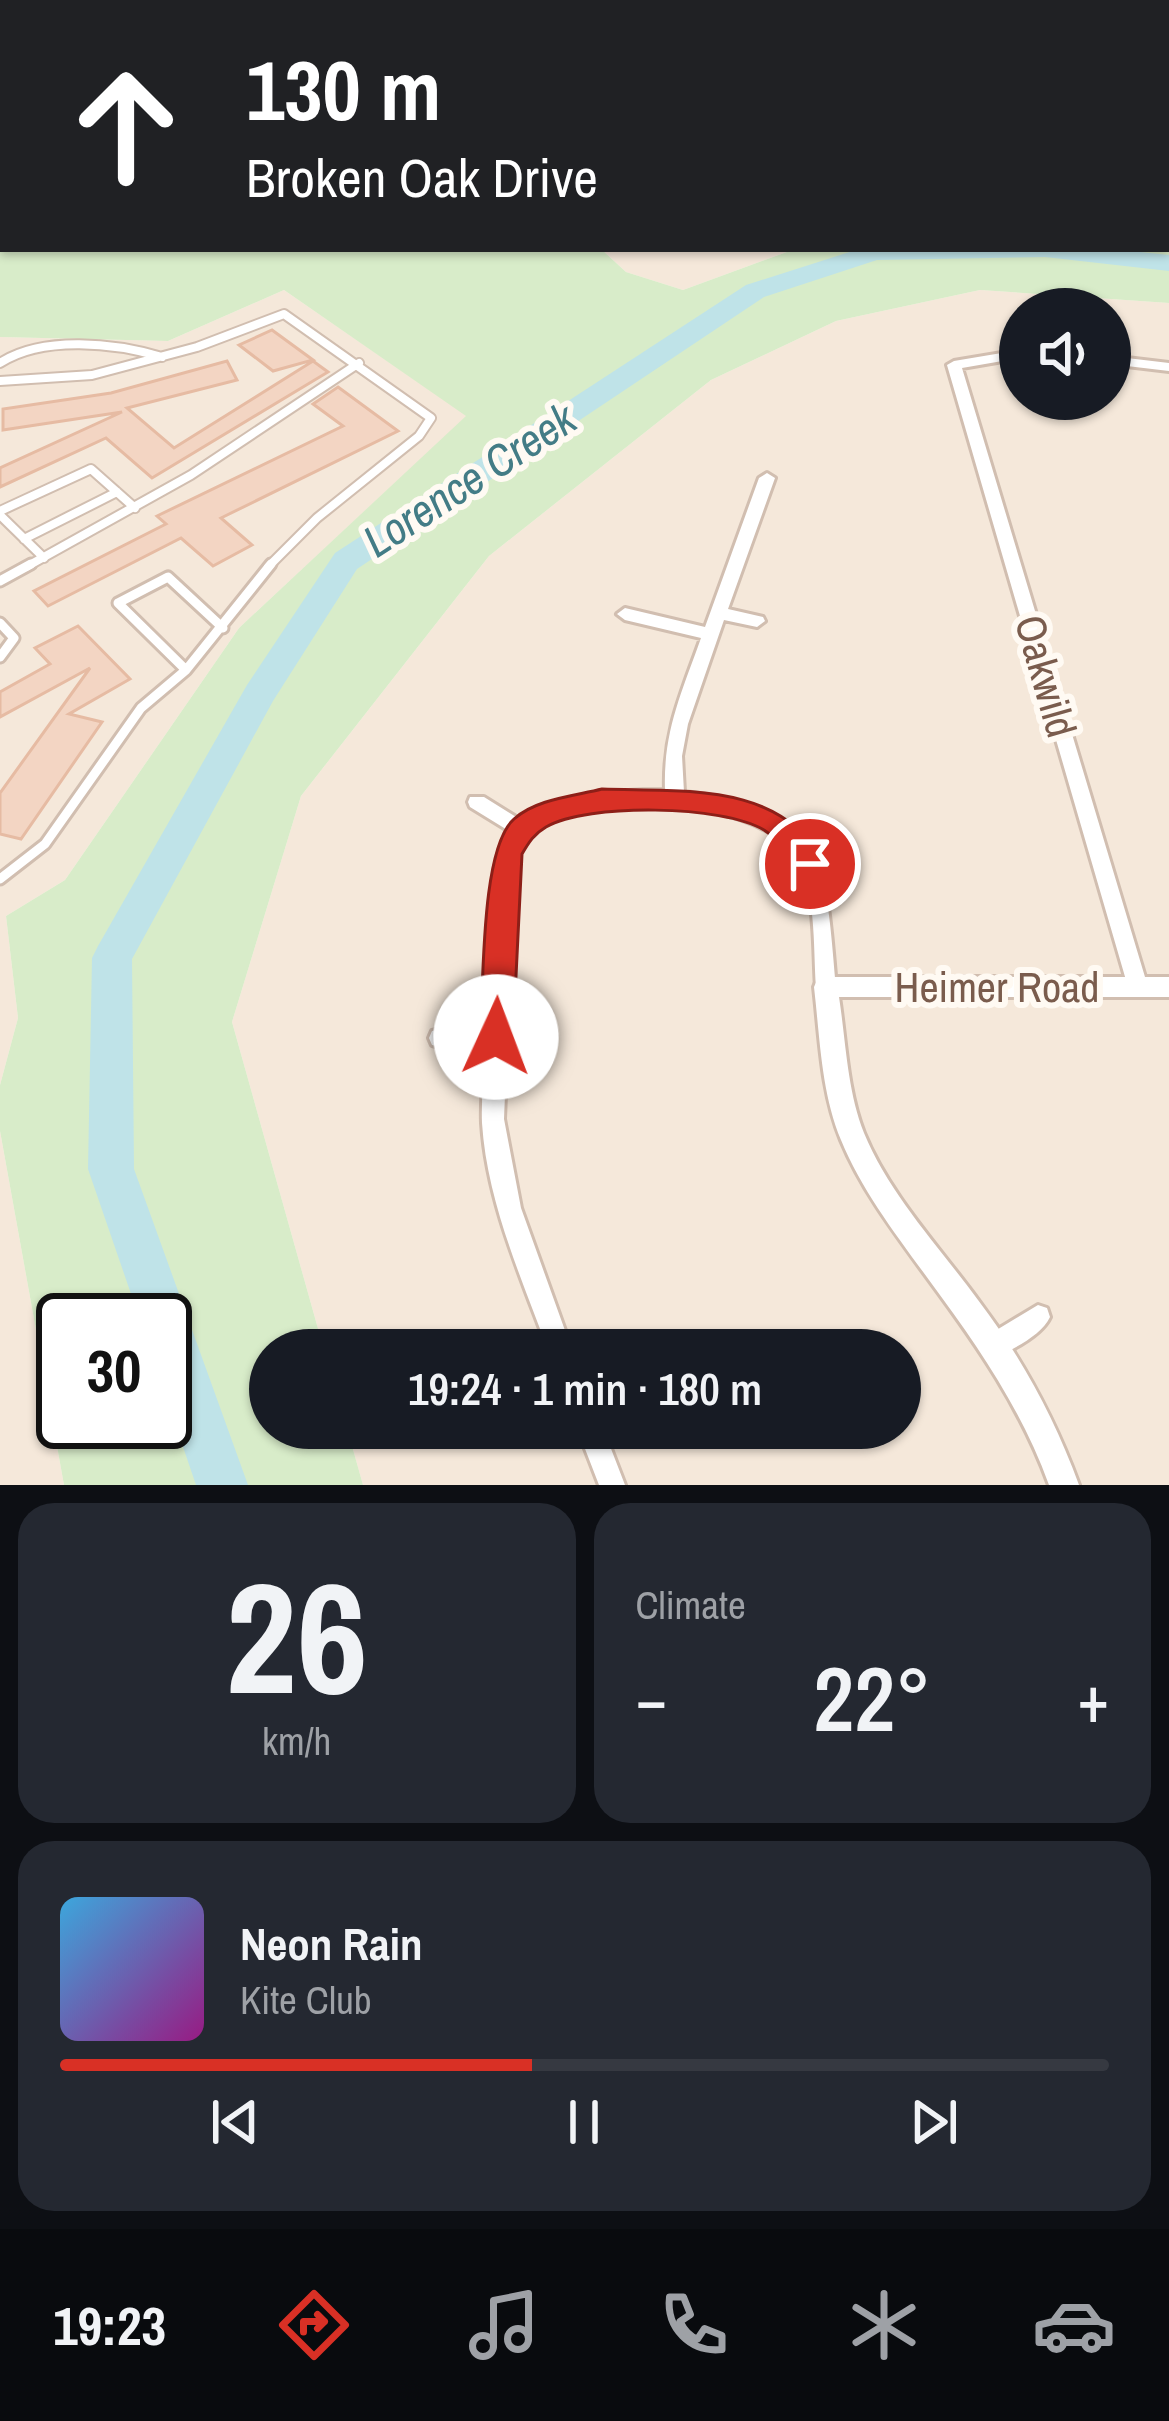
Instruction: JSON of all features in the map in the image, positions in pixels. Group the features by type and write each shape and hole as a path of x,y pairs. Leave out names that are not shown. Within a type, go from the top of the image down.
{"street":[{"name":"Oakwild","path":"999,358 954,365 1138,988"},
{"path":"1131,362 1169,367"},
{"path":"675,800 673,756 679,724 767,478"},
{"path":"625,614 711,634"},
{"path":"718,614 757,621"},
{"path":"552,1329 503,1194 493,1119 507,853 521,829 564,806 602,800 675,800 746,809 773,821 796,840 816,885 843,1104 861,1156 994,1346 1030,1405 1064,1485"},
{"path":"477,802 521,829"},
{"name":"Heimer Road","path":"826,987 1169,988"},
{"path":"440,1038 496,1037"},
{"path":"994,1346 1038,1317"},
{"path":"598,1449 612,1485"}],"lane":[{"path":"0,381 92,375 162,357 284,314 427,412 429,425 317,518 248,587 223,628 186,670 141,708 45,844 0,879"},
{"path":"0,364 19,350 124,346 162,357"},
{"path":"0,581 135,508 359,363"},
{"path":"44,558 0,513 92,469 135,508"},
{"path":"24,539 117,492"},
{"path":"186,670 118,603 168,577 223,628"},
{"path":"0,623 14,638 0,657"}],"shaded area":[{"path":"604,252 787,252 683,290 626,272"},
{"path":"284,290 467,416 239,628 65,880 6,916 18,1018 0,1085 0,337 168,341"},
{"path":"980,290 999,291 999,420 1131,420 1131,300 1169,303 1169,1485 363,1485 353,1449 921,1449 921,1329 318,1329 232,1022 301,796 489,556 711,380 836,321"},
{"path":"0,1131 36,1330 36,1449 57,1449 64,1485 0,1485"}],"green space":[{"path":"0,252 604,252 626,272 683,290 787,252 1169,252 1169,303 1131,300 1131,288 999,288 836,321 711,380 489,556 301,796 232,1022 318,1329 249,1329 249,1449 353,1449 363,1485 64,1485 57,1449 192,1449 192,1293 36,1293 36,1330 0,1131 0,1085 18,1018 6,916 65,880 239,628 466,416 284,290 168,341 0,337"}],"building":[{"path":"272,330 313,360 273,371 239,345"},
{"path":"227,361 237,380 127,408 174,448 313,361 328,372 152,478 106,438 0,487 0,468 122,412 3,430 3,409 111,393"},
{"path":"338,387 398,431 221,518 252,545 213,566 181,538 48,606 34,591 166,524 157,516 343,426 313,404"},
{"path":"78,626 130,679 69,714 102,722 21,839 0,834 0,793 90,668 0,717 0,692 50,664 35,648"}],"waterway":[{"name":"Lorence Creek","path":"155,1293 111,1169 112,958 259,694 346,561 755,291 875,252"},
{"name":"Lorence Creek","path":"1072,252 1169,263"},
{"name":"Lorence Creek","path":"192,1400 222,1485"}],"route":[{"path":"496,1037 507,853 521,829 541,815 602,800 725,805 773,821 796,840 810,864"}]}
